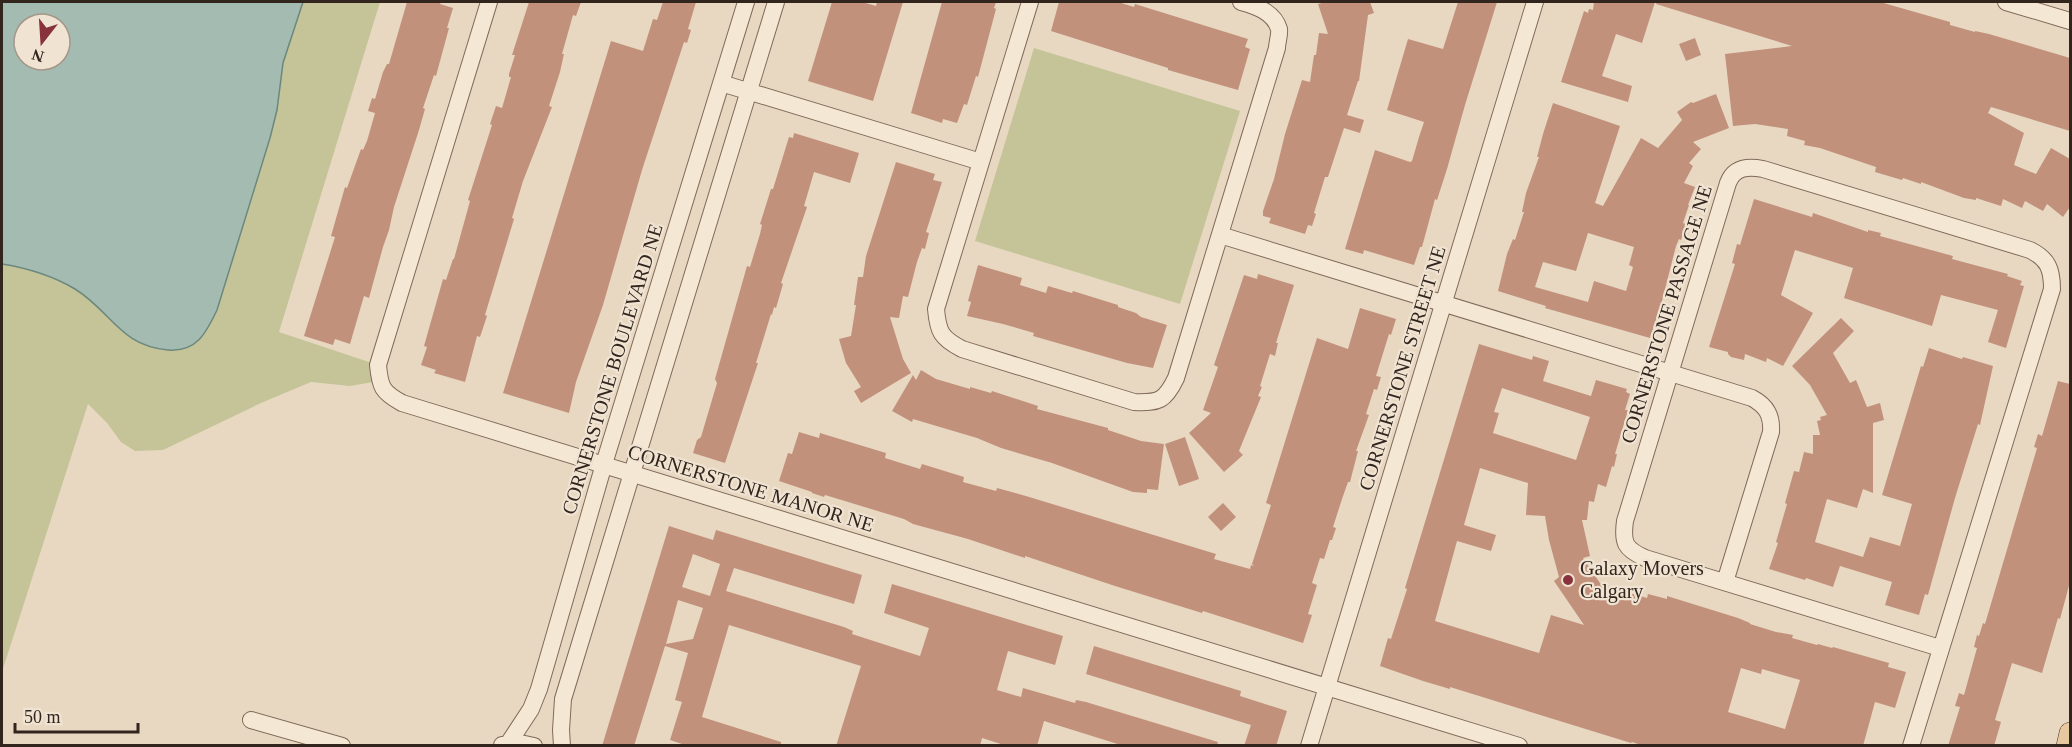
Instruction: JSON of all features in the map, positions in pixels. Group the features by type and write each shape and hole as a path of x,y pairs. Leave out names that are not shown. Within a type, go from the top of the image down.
{"main road":[{"path":"2067,746 2070,733"}],"street":[{"name":"CORNERSTONE MANOR NE","path":"489,2 378,364 384,391 402,403 1326,686"},
{"name":"CORNERSTONE BOULEVARD NE","path":"505,745 531,710 539,689 603,464 746,2"},
{"path":"562,746 563,699 776,2"},
{"path":"1030,2 936,309 938,326 946,340 962,348 1134,402 1153,403 1168,395 1176,378 1277,48 1279,30 1271,15 1256,6 1241,2"},
{"name":"CORNERSTONE STREET NE","path":"1309,746 1535,2"},
{"path":"2006,2 2070,21"},
{"path":"722,83 981,162"},
{"name":"CORNERSTONE PASSAGE NE","path":"1911,746 2052,289 2049,265 2041,256 2030,250 1763,169 1750,166 1740,169 1731,175 1728,183 1669,373 1625,521 1623,534 1626,545 1632,552 1645,558 1940,648"},
{"path":"1220,236 1752,398 1761,403 1768,411 1771,432 1725,582"},
{"path":"1326,686 1519,746"},
{"path":"251,720 342,746"},
{"path":"505,745 520,743 534,746"}],"green space":[{"path":"2,2 380,2 279,332 378,365 379,381 350,386 311,382 163,450 135,451 121,442 107,423 88,404 2,672"},
{"path":"1034,48 1240,111 1180,304 975,241"}],"shaded area":[{"path":"2,2 303,2 283,63 277,110 270,138 217,310 199,339 186,348 178,350 152,347 138,342 117,327 88,298 75,289 40,273 2,264"}],"building":[{"path":"407,2 441,2 440,4 453,8 447,28 449,28 436,76 434,75 423,108 425,109 394,207 369,298 364,296 350,344 335,339 333,345 304,336 335,237 331,236 345,187 347,188 361,149 363,150 367,141 375,113 368,111 372,98 375,99 383,72 389,64"},
{"path":"529,2 581,2 576,16 573,15 562,54 564,54 560,72 549,106 552,107 523,181 485,315 487,316 480,337 477,336 465,382 434,373 436,370 421,365 427,347 424,346 443,279 446,280 454,259 470,201 468,200 492,125 490,124 496,106 502,108 511,77 509,74 515,55 512,55"},
{"path":"663,2 696,2 688,29 691,30 687,43 684,42 642,170 603,305 576,382 569,413 503,393 611,41 643,51 653,19 657,20"},
{"path":"832,2 862,2 876,6 877,2 903,2 873,101 808,81"},
{"path":"942,2 996,2 978,77 976,76 967,105 964,104 957,123 943,119 942,123 911,113"},
{"path":"1059,2 1118,2 1134,7 1135,4 1248,39 1245,47 1250,49 1238,90 1168,70 1168,68 1051,31"},
{"path":"1370,2 1374,13 1368,15 1359,81 1347,115 1364,120 1360,133 1344,128 1328,177 1325,177 1312,226 1308,225 1305,234 1269,223 1271,218 1263,216 1263,211 1302,80 1310,82 1319,33 1328,34 1318,4"},
{"path":"1458,2 1497,2 1447,169 1414,265 1364,250 1363,254 1345,249 1375,150 1412,161 1424,122 1387,110 1408,39 1443,49"},
{"path":"1594,2 1655,2 1642,43 1616,34 1602,76 1632,86 1628,102 1561,82 1584,11 1588,13 1589,9 1593,10"},
{"path":"1657,2 1880,2 1950,22 1950,25 2070,58 2070,131 1991,107 1988,113 2024,133 2014,165 2036,174 2051,148 2070,159 2070,207 2063,217 2047,204 2043,211 2025,201 2022,208 2003,199 2001,206 1976,198 1976,200 1964,198 1921,182 1921,184 1903,178 1902,180 1875,172 1876,167 1820,148 1804,145 1805,141 1787,136 1788,129 1755,124 1733,126 1725,54 1792,46 1656,4"},
{"path":"1695,38 1701,55 1686,61 1679,44"},
{"path":"1716,94 1729,128 1693,142 1701,149 1689,163 1693,166 1684,183 1695,187 1683,223 1686,224 1681,240 1679,239 1676,246 1650,338 1545,308 1546,306 1498,291 1507,254 1513,239 1515,240 1524,212 1522,212 1526,193 1539,157 1537,157 1553,103 1620,126 1595,203 1603,206 1641,138 1658,148 1682,120 1677,112 1691,102","holes":["1588,233 1634,247 1629,265 1633,267 1626,291 1594,281 1588,302 1535,287 1543,262 1576,271"]},
{"path":"794,133 859,153 850,183 814,172 804,206 807,207 725,463 693,453 697,440 701,437 717,383 715,379 747,266 750,267 760,234 762,225 760,224 771,189 773,189 789,137 793,138"},
{"path":"896,162 935,174 933,180 942,182 926,232 929,233 925,249 922,248 917,262 908,297 903,296 899,318 890,317 903,359 911,373 861,403 854,391 861,387 846,363 839,339 851,336 858,277 863,277 866,256"},
{"path":"1754,199 1812,217 1813,213 1868,232 1868,230 1881,233 1880,236 1953,256 1952,259 2008,274 2007,276 2022,281 2020,285 2024,286 2006,348 1988,342 1998,310 1941,295 1932,326 1844,298 1853,268 1795,250 1781,295 1813,313 1783,366 1767,358 1766,362 1745,354 1744,360 1731,357 1728,352 1709,347 1735,264 1732,263 1737,244 1740,245"},
{"path":"978,265 1022,278 1020,285 1046,293 1048,286 1072,293 1073,291 1118,305 1141,317 1167,325 1153,368 1127,363 1033,336 1034,333 967,316 971,302 968,301"},
{"path":"1258,274 1294,285 1276,343 1278,343 1275,356 1270,354 1260,386 1262,387 1258,396 1261,397 1239,451 1243,455 1224,472 1189,433 1211,413 1203,410 1218,367 1214,365 1244,275 1257,279"},
{"path":"1360,308 1396,319 1376,376 1381,377 1377,390 1374,389 1366,414 1369,415 1356,451 1358,451 1350,482 1348,482 1333,527 1336,528 1324,559 1320,558 1312,583 1317,585 1308,614 1312,615 1303,643 1025,556 1025,558 913,524 904,519 825,495 824,497 779,481 788,453 792,454 799,432 819,438 820,433 886,453 885,458 920,469 922,464 964,477 963,482 1026,496 1216,554 1214,559 1250,569 1251,565 1254,566 1252,564 1271,505 1266,503 1317,338 1348,349"},
{"path":"1841,318 1854,331 1833,353 1850,383 1856,380 1867,407 1880,403 1884,420 1873,423 1873,493 1863,489 1857,508 1827,499 1815,542 1863,557 1870,537 1900,546 1912,504 1882,495 1921,366 1923,367 1929,348 1993,366 1980,425 1978,424 1955,498 1928,595 1925,594 1919,615 1885,605 1892,582 1840,566 1833,587 1769,569 1778,543 1776,542 1794,471 1799,472 1804,452 1813,454 1813,435 1820,435 1817,421 1821,420 1820,417 1827,415 1810,385 1792,366"},
{"path":"1479,344 1532,360 1533,356 1549,361 1543,381 1591,396 1596,380 1627,389 1626,392 1630,394 1625,410 1628,410 1615,454 1617,454 1614,467 1612,466 1606,487 1598,484 1594,502 1589,501 1587,520 1582,520 1590,556 1583,558 1600,583 1627,595 1630,593 1647,598 1648,594 1667,599 1667,596 1738,618 1750,624 1793,635 1792,638 1889,663 1888,667 1906,672 1895,708 1875,702 1863,746 1644,746 1450,687 1450,689 1423,681 1380,666 1388,638 1391,639 1407,589 1405,588","holes":["1502,388 1590,417 1576,460 1493,433 1499,413 1494,412","1480,468 1528,483 1526,515 1545,516 1559,577 1554,581 1584,625 1551,615 1539,653 1435,621 1457,541 1491,551 1496,535 1464,525","1741,668 1761,674 1762,669 1800,680 1785,729 1728,712"]},
{"path":"921,370 936,379 970,389 970,387 991,393 992,391 1038,406 1037,409 1108,428 1108,430 1141,441 1164,444 1158,490 1147,489 1147,493 1133,492 977,438 913,419 912,422 892,411 913,375 916,380"},
{"path":"2058,381 2070,384 2070,582 2060,619 2058,618 2042,673 2012,663 1995,720 2001,722 1994,746 1948,746 1960,707 1955,706 1959,693 1964,695 1977,648 1974,647 1977,635 1979,636 1983,623 1985,624 2037,448 2034,447 2038,434 2042,436"},
{"path":"1185,437 1199,479 1179,486 1165,444"},
{"path":"1223,503 1236,517 1221,531 1208,517"},
{"path":"669,526 713,540 716,530 862,575 854,604 734,568 726,591 844,627 853,631 852,634 920,656 929,628 884,613 892,584 1063,636 1055,665 1008,651 997,690 1021,697 1023,688 1075,703 1076,700 1086,702 1218,742 1217,746 1124,746 1044,721 1037,746 1007,746 982,738 980,746 836,746 861,666 729,625 702,717 781,742 781,746 688,746 670,740 682,702 675,700 688,653 665,646 634,746 602,746","holes":["693,554 720,564 710,596 682,587","678,600 703,608 693,639 666,644"]},
{"path":"1094,646 1241,691 1240,696 1287,711 1276,746 1244,746 1251,725 1086,674"}],"place":[{"name":"Galaxy Movers Calgary","path":"1568,580"}]}
